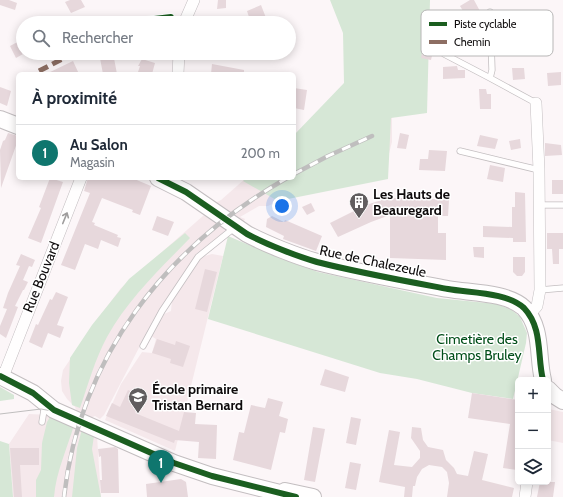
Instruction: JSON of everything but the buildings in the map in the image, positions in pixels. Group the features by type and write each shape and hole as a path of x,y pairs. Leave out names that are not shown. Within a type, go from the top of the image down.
{"street":[{"path":"187,16 194,0"},
{"path":"178,72 179,60"},
{"path":"529,315 537,306 540,290 539,170 536,103"},
{"path":"0,119 16,125"},
{"name":"Rue Bouvard","path":"2,377 80,180"},
{"name":"Rue de Chalezeule","path":"166,180 256,239 316,262 430,286 507,298 516,302 529,315 538,335 547,377"},
{"path":"2,377 33,393 54,410 174,463 212,476 296,497"},
{"path":"46,404 65,409 148,448 203,469 249,482 313,497"},
{"path":"524,497 526,485"}],"lane":[{"path":"448,56 536,103"},
{"path":"490,78 492,70 492,56"},
{"path":"460,151 539,170"},
{"path":"539,205 563,205"},
{"path":"143,346 162,311 198,257 236,227"},
{"path":"540,290 563,288"},
{"path":"42,422 46,404"}],"shaded area":[{"path":"392,80 392,142 387,161 296,193 268,206 259,206 240,217 245,219 244,221 248,224 236,219 224,229 225,231 195,256 155,317 104,415 100,419 95,416 88,419 97,436 101,497 13,497 9,444 29,414 50,415 77,412 75,407 62,391 61,381 63,370 94,324 121,288 204,215 213,221 224,211 215,203 221,200 244,180 296,180 296,134"},
{"path":"212,254 223,256 175,451 105,420 121,384 142,352 152,353 156,339 151,336 164,314 171,311 172,300 201,257"},
{"path":"551,409 563,412 563,443 551,441"}],"green space":[{"path":"330,0 430,0 430,10 421,10 421,56 429,56 427,113 391,118 388,179 278,201 243,181 296,180 296,133 344,83 343,33"},
{"path":"185,233 190,238 145,285 115,323 99,354 80,408 72,405 69,383 70,358 92,325 129,279"},
{"name":"Cimetière des Champs Bruley","path":"228,236 282,259 318,272 437,298 497,304 512,310 520,317 527,333 518,377 515,377 515,390 513,399 472,393 417,379 380,373 208,319"},
{"path":"0,387 14,395 14,399 0,401"},
{"path":"50,417 74,425 59,470 54,497 36,497 36,480 41,470 42,443 47,422"},
{"path":"82,429 94,436 92,449 101,497 72,497 77,448"},
{"path":"0,441 9,444 13,497 0,497"}],"tram line":[{"path":"0,414 41,409 63,413"}],"railway":[{"path":"296,173 328,156 372,136"},
{"path":"64,497 73,446 89,397 110,352 136,310 167,272 203,237 243,206 284,180"}],"marked path":[{"path":"39,71 60,60"}],"cycle path":[{"path":"162,180 186,192 247,234 272,246 317,262 382,277 498,296 517,303 524,308 534,324 537,333 542,377"},
{"path":"0,376 33,393 54,410 174,463 212,476 296,497"}],"place":[{"name":"Les Hauts de Beauregard","path":"359,219"},
{"name":"École primaire Tristan Bernard","path":"138,414"},
{"name":"Au Salon","path":"161,483"}]}
